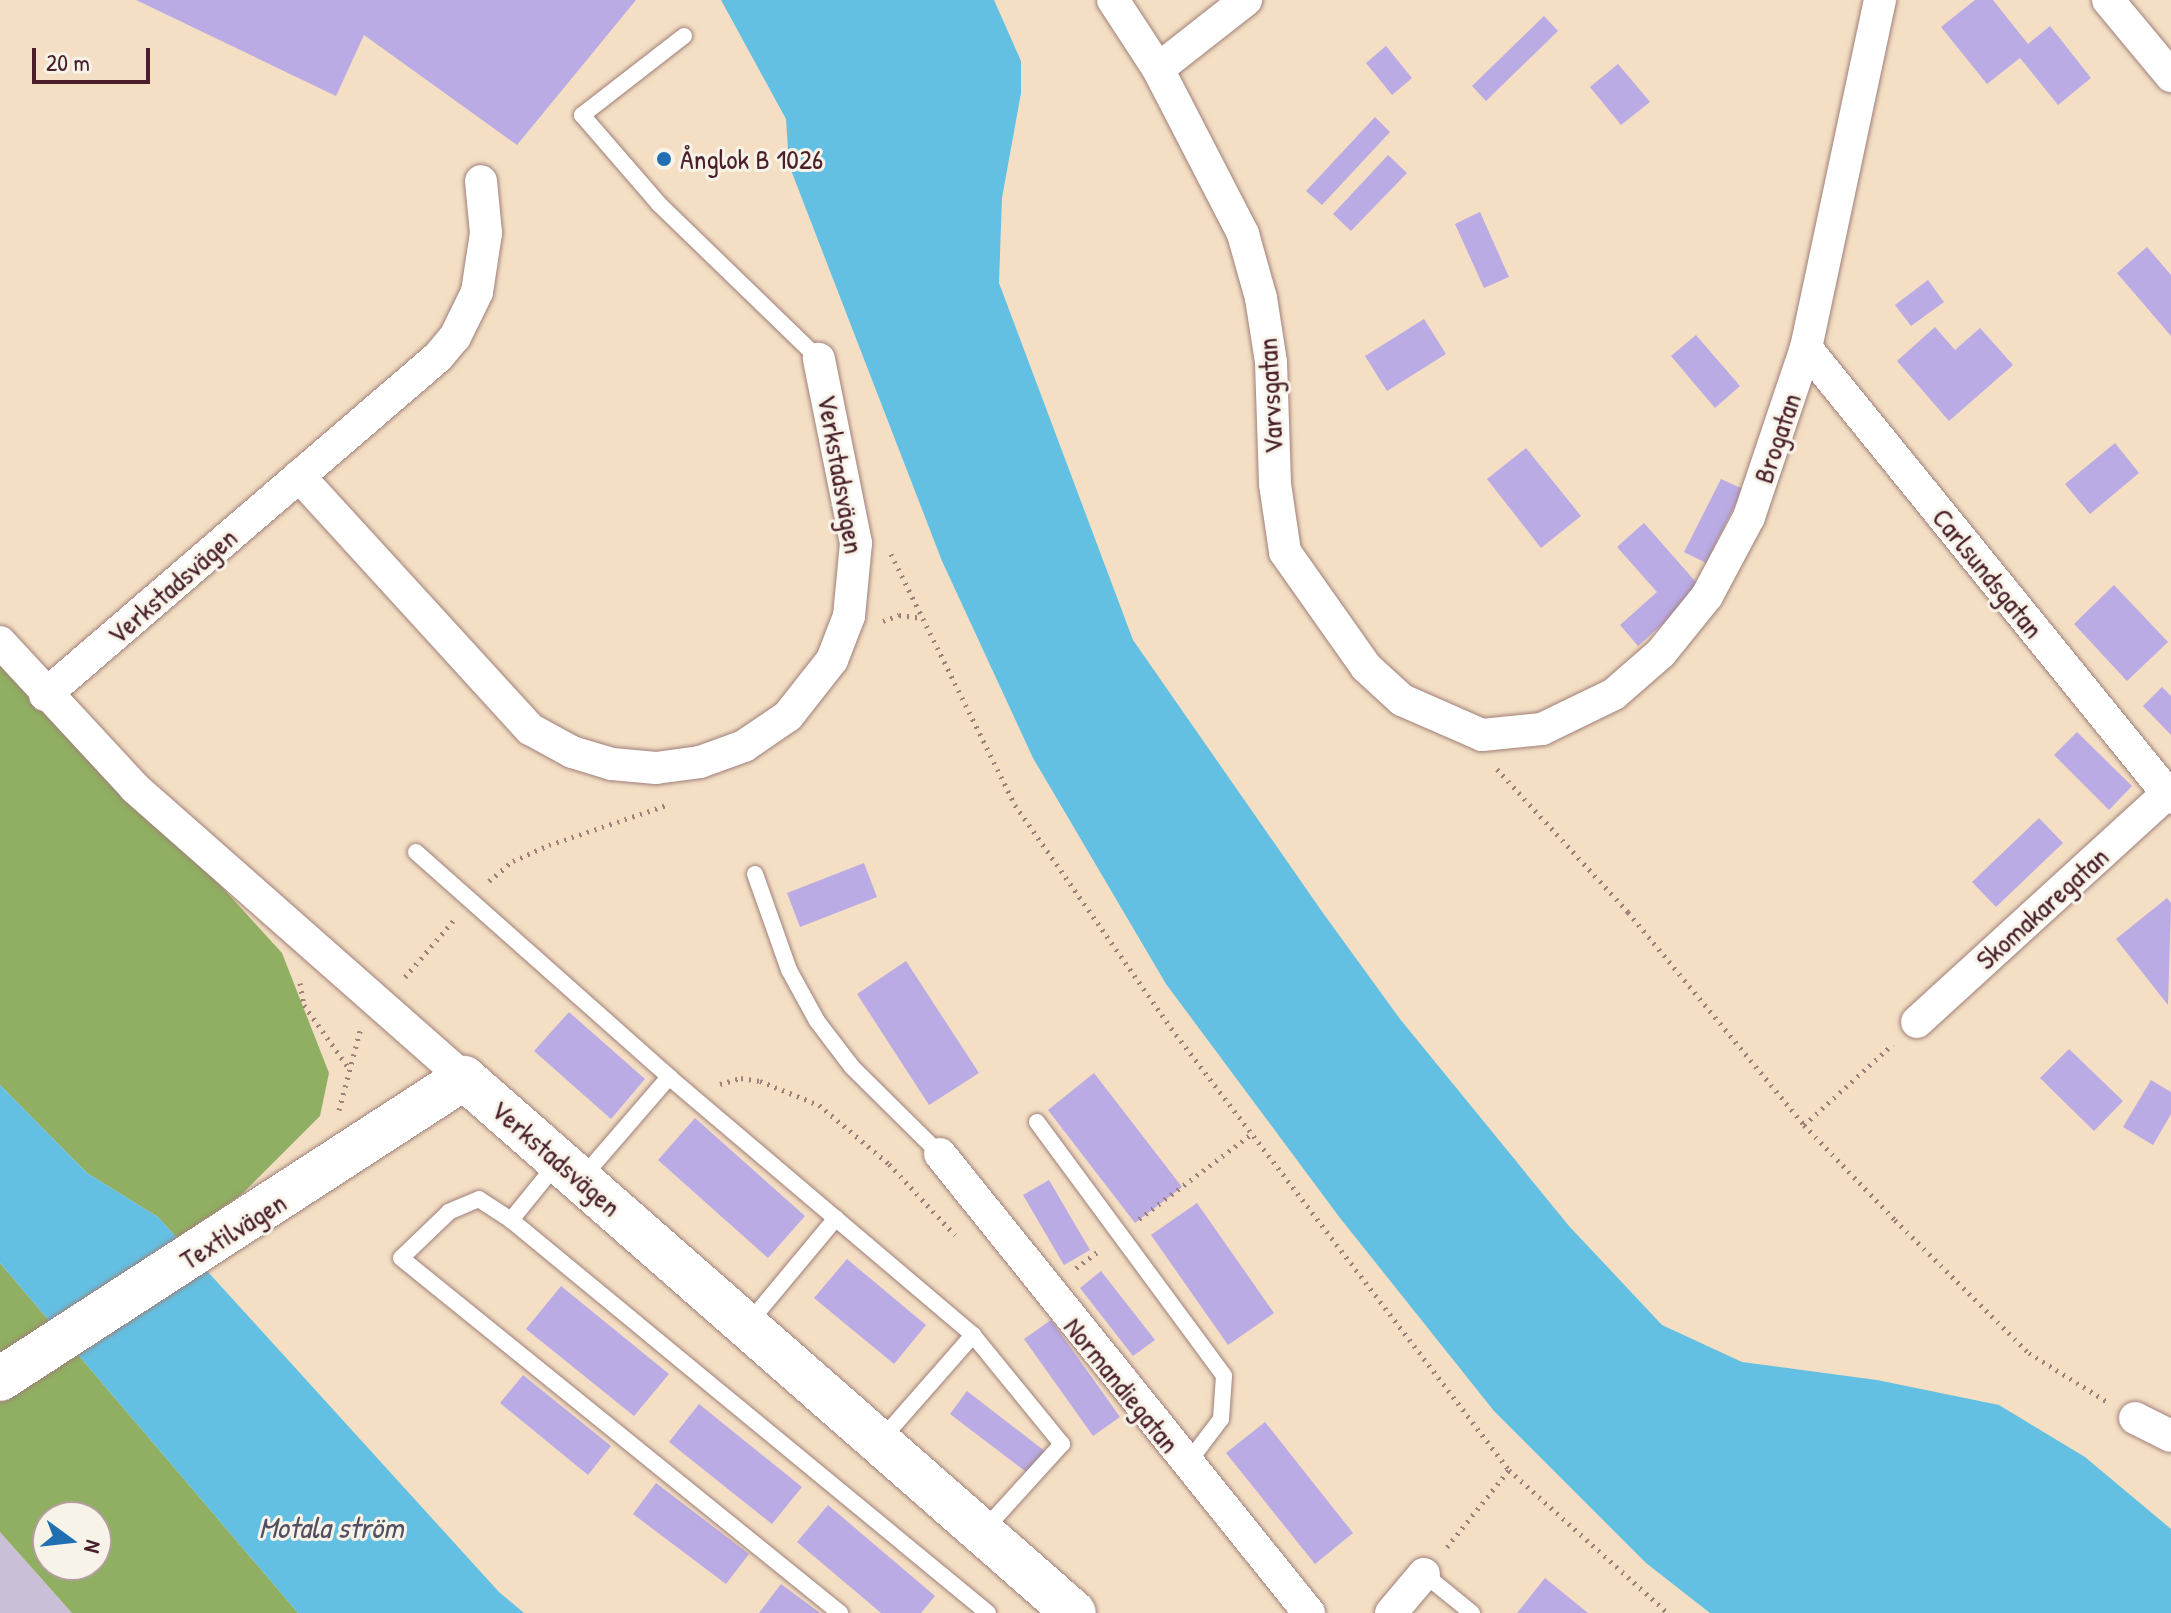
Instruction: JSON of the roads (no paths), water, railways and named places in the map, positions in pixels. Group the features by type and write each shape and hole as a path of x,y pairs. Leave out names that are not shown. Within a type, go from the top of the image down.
{"street":[{"name":"Varvsgatan","path":"1113,0 1158,69 1243,234 1261,298 1271,362 1278,521 1285,552 1366,667 1402,700 1436,719 1482,735"},
{"path":"1158,69 1246,0"},
{"name":"Brogatan","path":"1482,735 1513,734 1563,721 1614,694 1683,629 1749,517 1806,348 1880,0"},
{"path":"2108,0 2171,76"},
{"name":"Verkstadsvägen","path":"45,695 455,337 469,314 483,265 481,181"},
{"name":"Carlsundsgatan","path":"1806,348 2167,788"},
{"name":"Verkstadsvägen","path":"299,476 530,729 572,752 612,764 656,768 700,762 767,732 825,672 842,639 855,590 852,522 819,359"},
{"name":"Verkstadsvägen","path":"0,642 45,695 135,788 1074,1613"},
{"name":"Skomakaregatan","path":"1917,1022 2167,788"},
{"name":"Textilvägen","path":"0,1379 298,1190 464,1078"},
{"name":"Normandiegatan","path":"940,1154 1046,1291 1309,1613"},
{"path":"2135,1418 2171,1436"},
{"path":"1391,1613 1424,1574"}],"lane":[{"path":"684,36 582,115 659,204 819,359"},
{"path":"416,852 669,1077 973,1335 1062,1444 983,1532"},
{"path":"755,874 789,970 817,1021 852,1067 940,1154"},
{"path":"511,1220 570,1170 669,1077"},
{"path":"1037,1122 1224,1376 1221,1419 1187,1464"},
{"path":"840,1613 401,1258 449,1212 479,1199 511,1220 988,1613"},
{"path":"747,1325 836,1218"},
{"path":"880,1441 973,1335"},
{"path":"1424,1574 1472,1613"}],"water":[{"path":"721,0 994,0 1021,61 1021,93 1002,198 999,283 1133,640 1400,1019 1569,1226 1662,1325 1742,1362 1877,1380 1999,1405 2085,1457 2171,1529 2171,1613 1710,1613 1646,1563 1494,1411 1340,1218 1166,984 1033,758 942,561 789,165 786,119"},
{"name":"Motala ström","path":"0,1085 87,1173 158,1217 499,1592 524,1613 298,1613 0,1263"}],"place":[{"name":"Ånglok B 1026","path":"664,159"}]}
